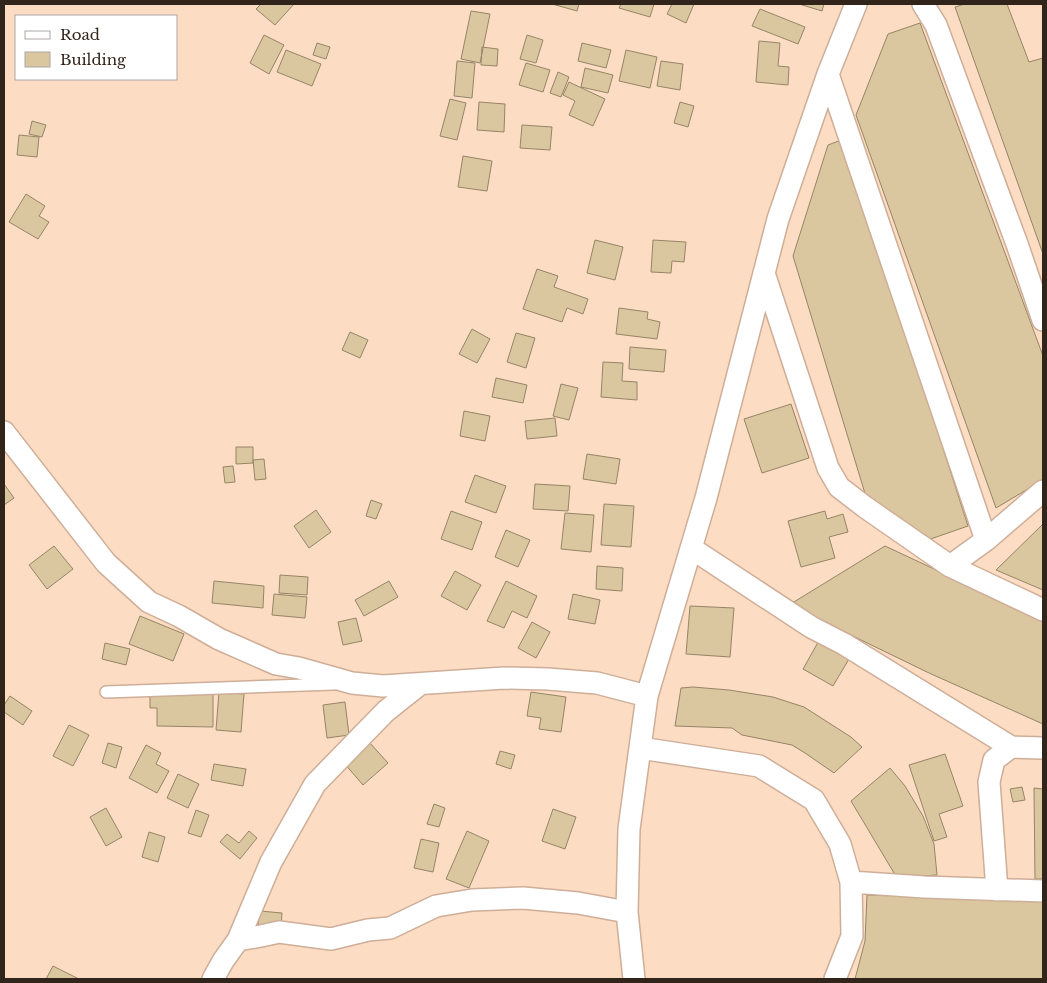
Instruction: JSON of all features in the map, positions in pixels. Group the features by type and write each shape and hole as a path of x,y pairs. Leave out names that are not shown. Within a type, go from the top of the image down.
{"street":[{"path":"634,979 627,912 630,829 647,696 706,498 778,219 828,74 856,4"},
{"path":"923,4 936,26 1043,320"},
{"path":"828,74 986,540"},
{"path":"764,273 828,468 839,487 950,566 1043,610"},
{"path":"4,432 106,563 149,602 219,638 276,664 299,668 352,684 383,686 504,678 548,679 597,683 647,696"},
{"path":"950,566 986,540 1043,491"},
{"path":"692,548 811,627 844,644 1011,747 1043,748"},
{"path":"214,979 223,961 238,940 271,862 315,784 386,710 420,684"},
{"path":"997,890 989,782 994,760 1011,747"},
{"path":"640,748 758,766 814,800 840,844 851,882 852,936 835,979"},
{"path":"851,882 924,888 1043,891"},
{"path":"238,940 279,932 331,939 368,930 390,928 436,906 472,900 523,898 578,903 627,912"}],"lane":[{"path":"106,692 352,684"}],"building":[{"path":"261,4 294,4 275,25 256,9"},
{"path":"552,4 579,4 577,11"},
{"path":"621,4 654,4 650,17 619,8"},
{"path":"672,4 694,4 686,23 667,14"},
{"path":"799,4 824,4 822,11"},
{"path":"965,4 1007,4 1029,62 1043,58 1043,254 955,7"},
{"path":"760,9 805,27 798,44 752,26"},
{"path":"471,11 490,14 480,63 461,59"},
{"path":"920,23 1043,356 1043,480 996,508 856,115 888,34"},
{"path":"264,35 284,45 269,74 250,63"},
{"path":"527,35 543,40 536,63 520,59"},
{"path":"759,41 780,43 778,66 789,67 788,85 756,82"},
{"path":"317,43 330,47 326,59 313,55"},
{"path":"582,43 611,50 606,68 578,61"},
{"path":"482,47 498,49 497,66 481,65"},
{"path":"286,50 321,64 312,86 277,72"},
{"path":"626,50 657,57 650,88 619,81"},
{"path":"457,61 475,63 472,98 454,96"},
{"path":"661,61 683,64 680,90 657,86"},
{"path":"526,63 550,70 543,92 519,85"},
{"path":"585,68 613,75 608,93 581,87"},
{"path":"558,72 569,77 561,97 550,93"},
{"path":"569,82 605,99 593,126 569,115 575,101 563,95"},
{"path":"450,99 466,103 457,140 440,136"},
{"path":"479,102 505,104 504,132 477,130"},
{"path":"680,102 694,106 688,127 674,123"},
{"path":"32,121 46,125 42,137 29,134"},
{"path":"522,125 552,127 550,150 520,148"},
{"path":"19,135 39,137 37,157 17,155"},
{"path":"844,139 968,526 922,542 870,510 793,256 828,145"},
{"path":"463,156 492,161 487,191 458,187"},
{"path":"26,194 45,206 39,216 49,222 38,239 9,222"},
{"path":"595,240 623,247 615,280 587,273"},
{"path":"653,240 686,242 684,262 672,261 671,273 651,272"},
{"path":"537,269 558,276 554,287 588,299 583,314 567,308 562,322 523,309"},
{"path":"619,308 648,312 647,319 660,322 657,339 616,334"},
{"path":"472,329 490,339 477,363 459,354"},
{"path":"350,332 368,340 360,358 342,350"},
{"path":"516,333 535,338 526,368 507,362"},
{"path":"630,347 666,350 664,372 629,369"},
{"path":"603,362 623,363 622,381 637,382 637,400 601,397"},
{"path":"496,378 527,385 523,403 492,397"},
{"path":"561,384 578,388 569,420 553,416"},
{"path":"791,404 809,458 762,473 744,419"},
{"path":"464,411 490,416 485,441 460,436"},
{"path":"555,418 557,436 527,439 525,421"},
{"path":"236,447 253,447 253,463 236,464"},
{"path":"587,454 620,459 616,484 583,479"},
{"path":"264,459 266,479 255,480 253,460"},
{"path":"233,466 235,482 225,483 223,467"},
{"path":"475,475 506,486 496,513 465,502"},
{"path":"4,484 14,498 4,505"},
{"path":"535,484 570,486 568,511 533,509"},
{"path":"371,500 382,504 376,519 366,516"},
{"path":"604,504 634,506 631,547 601,545"},
{"path":"316,510 331,532 309,548 294,526"},
{"path":"451,511 482,522 472,550 441,539"},
{"path":"825,511 827,519 843,514 848,532 829,537 835,558 801,567 788,521"},
{"path":"565,513 594,515 591,552 561,549"},
{"path":"1043,524 1043,590 996,570"},
{"path":"506,530 530,540 518,567 495,557"},
{"path":"54,546 73,569 47,589 29,565"},
{"path":"885,546 1043,620 1043,724 929,673 789,605"},
{"path":"597,566 623,568 622,591 596,589"},
{"path":"455,571 481,585 467,610 441,596"},
{"path":"280,575 308,577 307,595 279,593"},
{"path":"214,581 264,586 263,608 212,603"},
{"path":"389,581 398,597 364,616 355,600"},
{"path":"506,581 537,596 527,618 512,611 504,628 487,621"},
{"path":"274,594 307,597 305,618 272,615"},
{"path":"573,594 600,600 595,624 568,619"},
{"path":"690,606 734,608 730,657 686,654"},
{"path":"140,616 184,634 173,661 129,644"},
{"path":"356,618 362,641 343,645 338,622"},
{"path":"532,622 550,632 536,658 518,648"},
{"path":"821,637 852,654 833,686 803,669"},
{"path":"105,643 130,649 126,665 102,659"},
{"path":"693,687 773,697 804,707 851,737 862,747 834,773 792,745 742,735 732,728 675,726 681,688"},
{"path":"150,690 213,691 213,727 157,726 157,708 150,708"},
{"path":"219,692 244,694 241,732 216,730"},
{"path":"531,692 566,697 561,732 539,729 541,718 527,716"},
{"path":"10,696 32,711 23,725 4,712 4,705"},
{"path":"345,702 349,735 327,738 323,705"},
{"path":"69,725 89,735 73,766 53,756"},
{"path":"369,742 388,763 363,785 344,763"},
{"path":"108,743 122,747 116,768 102,763"},
{"path":"146,745 161,753 156,764 169,771 157,793 129,778"},
{"path":"500,751 515,755 511,769 496,764"},
{"path":"945,754 963,806 939,814 947,837 934,841 909,765"},
{"path":"214,764 246,769 243,786 211,780"},
{"path":"890,768 905,786 923,816 934,844 937,875 897,878 851,801"},
{"path":"178,774 199,784 188,808 167,798"},
{"path":"1022,787 1025,800 1013,802 1010,789"},
{"path":"1034,788 1043,789 1043,879 1035,879"},
{"path":"434,804 445,808 439,827 427,824"},
{"path":"106,808 122,837 106,846 90,817"},
{"path":"553,809 576,817 565,849 542,841"},
{"path":"196,810 209,815 201,837 188,833"},
{"path":"249,831 257,838 240,859 220,842 227,834 239,843"},
{"path":"467,831 489,841 469,888 446,879"},
{"path":"149,832 165,837 158,862 142,857"},
{"path":"421,839 439,843 433,872 414,868"},
{"path":"867,895 1043,898 1043,979 855,979 865,941"},
{"path":"260,911 282,913 281,927 258,925"},
{"path":"53,966 79,979 46,979"}]}
